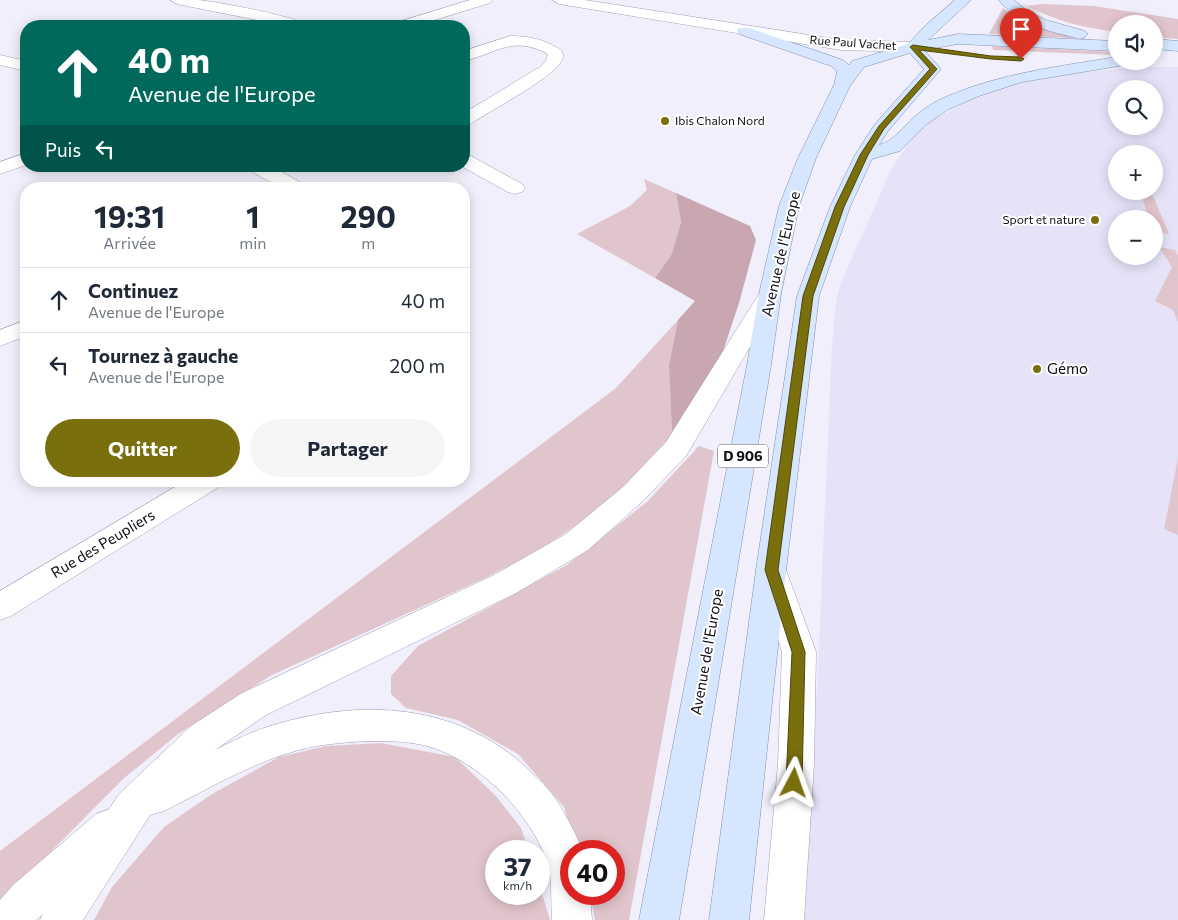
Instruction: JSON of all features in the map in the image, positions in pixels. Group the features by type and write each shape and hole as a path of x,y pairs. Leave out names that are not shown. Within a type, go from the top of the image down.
{"main road":[{"name":"D 906","path":"729,920 771,570 808,296 840,207 864,155 881,128 933,69 913,47 931,28 964,0"},
{"path":"1006,0 1021,13 1052,26 1108,39"},
{"path":"744,32 837,63 845,70 842,85"},
{"name":"Avenue de l'Europe","path":"659,920 759,365 770,294 789,206 807,158 842,85 858,64 913,47 958,39 1108,46"},
{"path":"1163,46 1178,48"},
{"path":"913,47 971,55"},
{"path":"1163,48 1178,48"},
{"path":"1034,59 1108,61"},
{"path":"864,155 894,147 921,120 943,105 973,92 1020,78 1108,63"}],"street":[{"path":"177,0 281,20"},
{"path":"420,20 485,0"},
{"name":"Rue Paul Vachet","path":"559,0 686,20 744,32 841,45 913,47"},
{"name":"Rue Paul Vachet","path":"686,20 849,32 913,47"},
{"path":"470,54 504,41 522,40 541,44 555,52 556,56 555,61 546,70 470,116"},
{"path":"0,60 20,65"},
{"path":"0,168 20,161"},
{"path":"470,163 515,188"},
{"path":"267,172 285,182"},
{"path":"10,920 27,899 132,808 204,737 254,704 505,584 577,542 633,494 676,449 770,294"},
{"path":"0,339 20,330"},
{"name":"Rue des Peupliers","path":"0,607 197,487"},
{"path":"771,570 799,652 796,764 784,920"},
{"path":"60,920 100,854 132,808 266,744 317,730 385,726 427,730 464,744 503,769 539,807 568,862 572,920"}],"shaded area":[{"path":"1041,4 1094,6 1152,15 1108,15 1108,31 1070,23 1027,6"},
{"path":"1003,8 1023,20 1044,28 1088,39 989,34"},
{"path":"1163,17 1178,19 1178,39 1163,38"},
{"path":"992,46 1108,52 1108,55 993,50"},
{"path":"1163,67 1178,67 1178,920 783,920 817,691 832,345 836,301 841,282 891,170 912,138 926,124 973,98 1009,85 1068,74 1108,70 1163,70"},
{"path":"644,179 676,193 681,222 673,254 655,278 577,234 630,206 647,190"},
{"path":"676,193 750,226 756,240 739,303 722,354 672,435 669,365 678,320 695,301 655,278 672,254 681,222"},
{"path":"1143,200 1155,200 1159,210 1146,210"},
{"path":"1163,220 1169,234 1163,233"},
{"path":"1163,248 1175,250 1178,256 1178,322 1173,310 1155,301 1172,267 1163,253"},
{"path":"678,320 669,365 672,435 643,470 581,522 538,551 485,578 272,675 178,734 123,779 0,903 0,851 616,388"},
{"path":"699,446 714,451 629,920 595,920 592,905 625,905 625,840 574,840 564,807 518,754 458,720 406,708 391,694 391,676 418,646 567,565 647,502"},
{"path":"1178,458 1178,535 1164,529"},
{"path":"381,743 455,757 496,796 521,828 525,840 485,840 485,905 546,905 550,920 94,920 112,887 164,827 212,794 279,757 326,746"}],"place":[{"name":"Ibis Chalon Nord","path":"665,121"},
{"name":"Sport et nature","path":"1095,220"},
{"name":"Gémo","path":"1037,369"}],"route":[{"path":"794,783 799,652 771,570 808,296 840,207 864,155 881,128 933,69 913,47 991,58 1021,59"}]}
